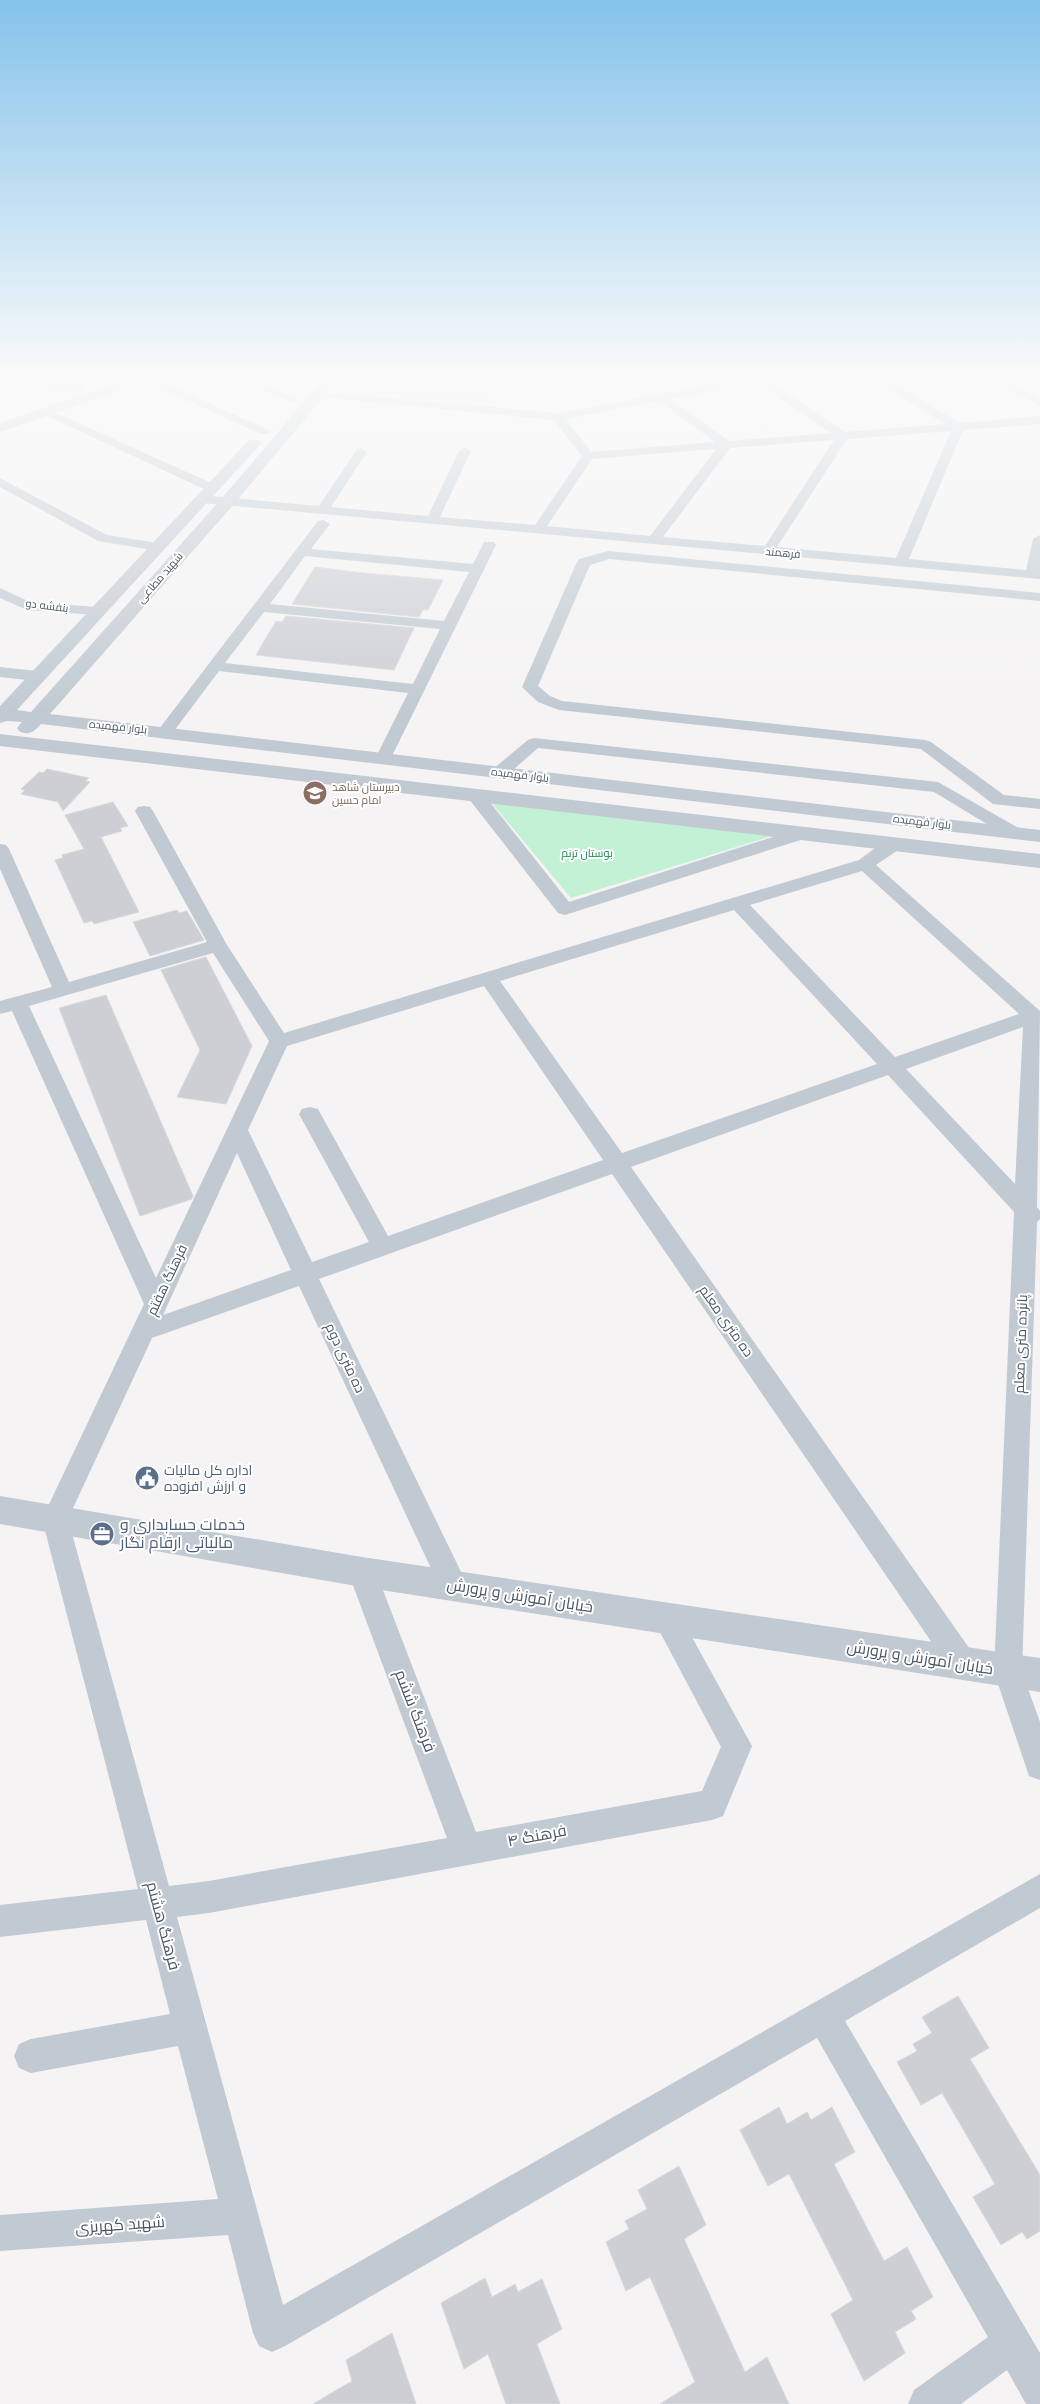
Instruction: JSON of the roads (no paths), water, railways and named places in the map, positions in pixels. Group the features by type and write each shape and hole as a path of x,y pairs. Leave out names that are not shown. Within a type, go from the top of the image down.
{"street":[{"path":"10,487 103,538 158,547"},
{"path":"196,487 207,493"},
{"name":"شهید مطاعی","path":"1,715 212,487"},
{"name":"شهید مطاعی","path":"4,745 37,718 228,501 238,487"},
{"path":"165,732 303,552 340,487"},
{"path":"432,520 448,487"},
{"path":"538,530 567,487"},
{"path":"654,540 694,487"},
{"path":"768,552 809,487"},
{"path":"901,563 933,487"},
{"name":"فرهمند","path":"207,493 228,501 323,516 432,520 1036,575"},
{"path":"1036,575 1040,539"},
{"path":"384,757 489,544"},
{"path":"303,552 476,570"},
{"path":"1040,597 608,555 584,562 530,687 544,699 559,705 925,745 999,800 1040,804"},
{"path":"850,579 853,559"},
{"name":"بنفشه دو","path":"0,592 27,606 97,611"},
{"path":"0,607 16,601"},
{"path":"260,608 449,626"},
{"path":"215,666 418,688"},
{"path":"0,672 37,676"},
{"name":"بلوار فهمیده","path":"1,715 384,757 1040,836"},
{"path":"499,772 534,743 938,788 1016,834"},
{"name":"بلوار فهمیده","path":"4,745 475,795 1040,861"},
{"path":"475,795 565,909 804,834"},
{"path":"144,811 218,945 278,1040 865,864 895,844"},
{"path":"0,849 62,990"},
{"path":"142,1332 891,1067 1037,1019 865,864"},
{"path":"737,902 1033,1217"},
{"path":"156,1304 9,1005 218,945"},
{"name":"ده متری معلم","path":"488,977 964,1665"},
{"name":"پانزده متری معلم","path":"1024,1673 1037,1019"},
{"name":"فرهنگ هفتم","path":"55,1519 278,1040"},
{"path":"310,1114 383,1247"},
{"name":"ده متری دوم","path":"236,1130 453,1585"},
{"name":"خیابان آموزش و پرورش","path":"0,1510 362,1572 1024,1673"},
{"name":"فرهنگ هشتم","path":"55,1519 156,1904 272,2333 823,2016"},
{"name":"فرهنگ ششم","path":"362,1572 467,1849"},
{"name":"فرهنگ ۴","path":"0,1921 209,1897 712,1805 737,1746 667,1619"},
{"path":"1024,1673 1040,1766"},
{"path":"1040,1890 823,2016 1040,2390"},
{"path":"31,2056 190,2027"},
{"name":"شهید کهریزی","path":"0,2234 240,2216"},
{"path":"928,2404 1013,2343"}],"place":[{"name":"دبیرستان شاهد امام حسین","path":"315,793"},
{"name":"اداره کل مالیات و ارزش افزوده","path":"147,1478"},
{"name":"خدمات حسابداری و مالیاتی ارقام نگار","path":"102,1534"}],"park label":[{"name":"بوستان ترنم","path":"587,853"}]}
